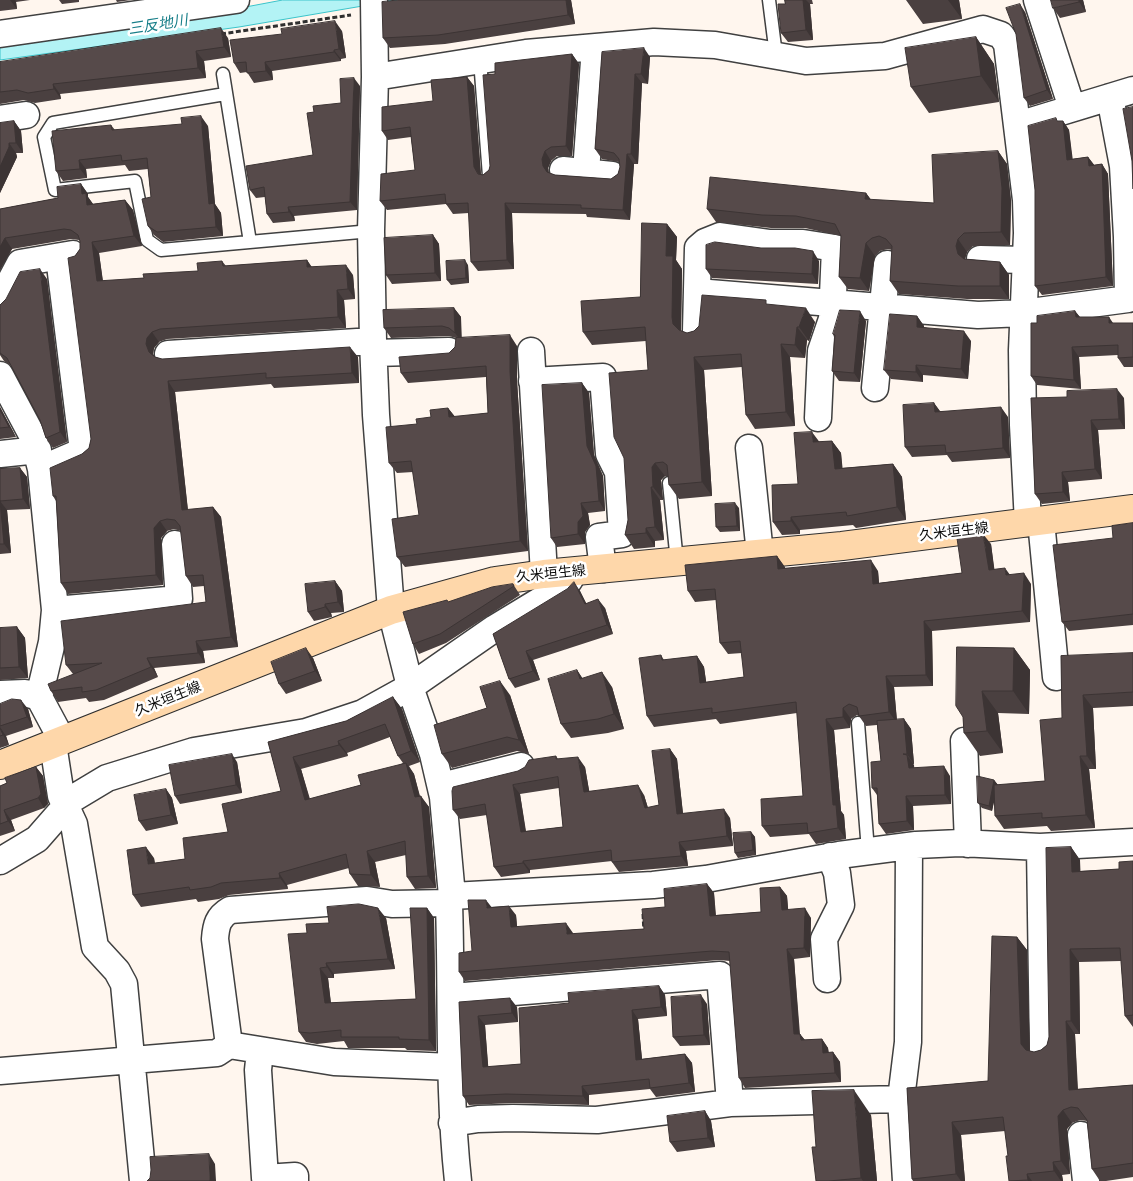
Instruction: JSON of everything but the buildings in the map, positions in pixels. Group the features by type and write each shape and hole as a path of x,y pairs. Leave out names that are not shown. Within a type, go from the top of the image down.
{"main road":[{"name":"久米垣生線","path":"0,765 391,610 495,581 544,574 760,554 1133,509"}],"street":[{"path":"0,34 163,5 236,0"},
{"path":"1037,0 1072,108"},
{"path":"374,7 375,76 371,231 376,415 391,610 410,686 433,754 441,786 451,899 452,1123 458,1181"},
{"path":"375,76 526,53 654,42 688,42 806,61 863,59 914,49 982,29 992,30 1001,35 1007,44 1026,200 1023,425 1056,677"},
{"path":"595,47 575,171 612,174"},
{"path":"697,292 978,315 1024,313 1128,299 1121,94 1018,125"},
{"path":"0,119 26,115"},
{"path":"696,331 698,248 705,242 720,236 770,243 804,243 835,248 832,319 821,351 818,418"},
{"path":"0,301 20,263 66,256 83,451 40,460 0,454"},
{"path":"980,259 1026,260"},
{"path":"875,388 887,264"},
{"path":"168,354 374,347 449,351"},
{"path":"530,351 544,574"},
{"path":"0,375 20,408 40,460 55,610 52,642 39,697 58,742 61,796 74,824 95,947 117,972 124,984 143,1181"},
{"path":"532,382 603,377 609,454 618,472 622,534 599,537 603,569"},
{"path":"749,448 760,554"},
{"path":"55,610 180,599 175,544"},
{"path":"0,862 38,839 72,799 125,771 194,751 276,738 341,722 364,713 410,686 495,628 566,585 572,572"},
{"path":"0,694 25,692 39,697"},
{"path":"964,741 968,844"},
{"path":"441,786 521,766"},
{"path":"229,1045 215,939 216,925 222,915 230,910 367,900 392,904 641,886 706,879 830,856 909,846 968,844 1040,847 1133,842"},
{"path":"906,1181 901,1099 908,1032 909,846"},
{"path":"1040,847 1048,1036"},
{"path":"827,979 824,938 841,905 837,873 830,856"},
{"path":"452,997 720,975 730,1103"},
{"path":"0,1071 217,1052 229,1045 260,1052 334,1062 452,1067"},
{"path":"260,1052 258,1070 264,1178 295,1176 296,1181"},
{"path":"452,1123 504,1118 597,1120 730,1103 901,1099"},
{"path":"1081,1134 1086,1181"}],"lane":[{"path":"769,0 776,55"},
{"path":"480,60 489,176"},
{"path":"223,74 250,242"},
{"path":"225,94 53,123 44,137 55,190 135,181 147,240 161,250 371,231"},
{"path":"670,483 677,562"},
{"path":"858,723 868,851"}],"path":[{"path":"220,34 374,7"},
{"path":"641,886 645,943"}],"water":[{"name":"三反地川","path":"283,0 398,0 239,27 0,60 0,40 235,9"}]}
